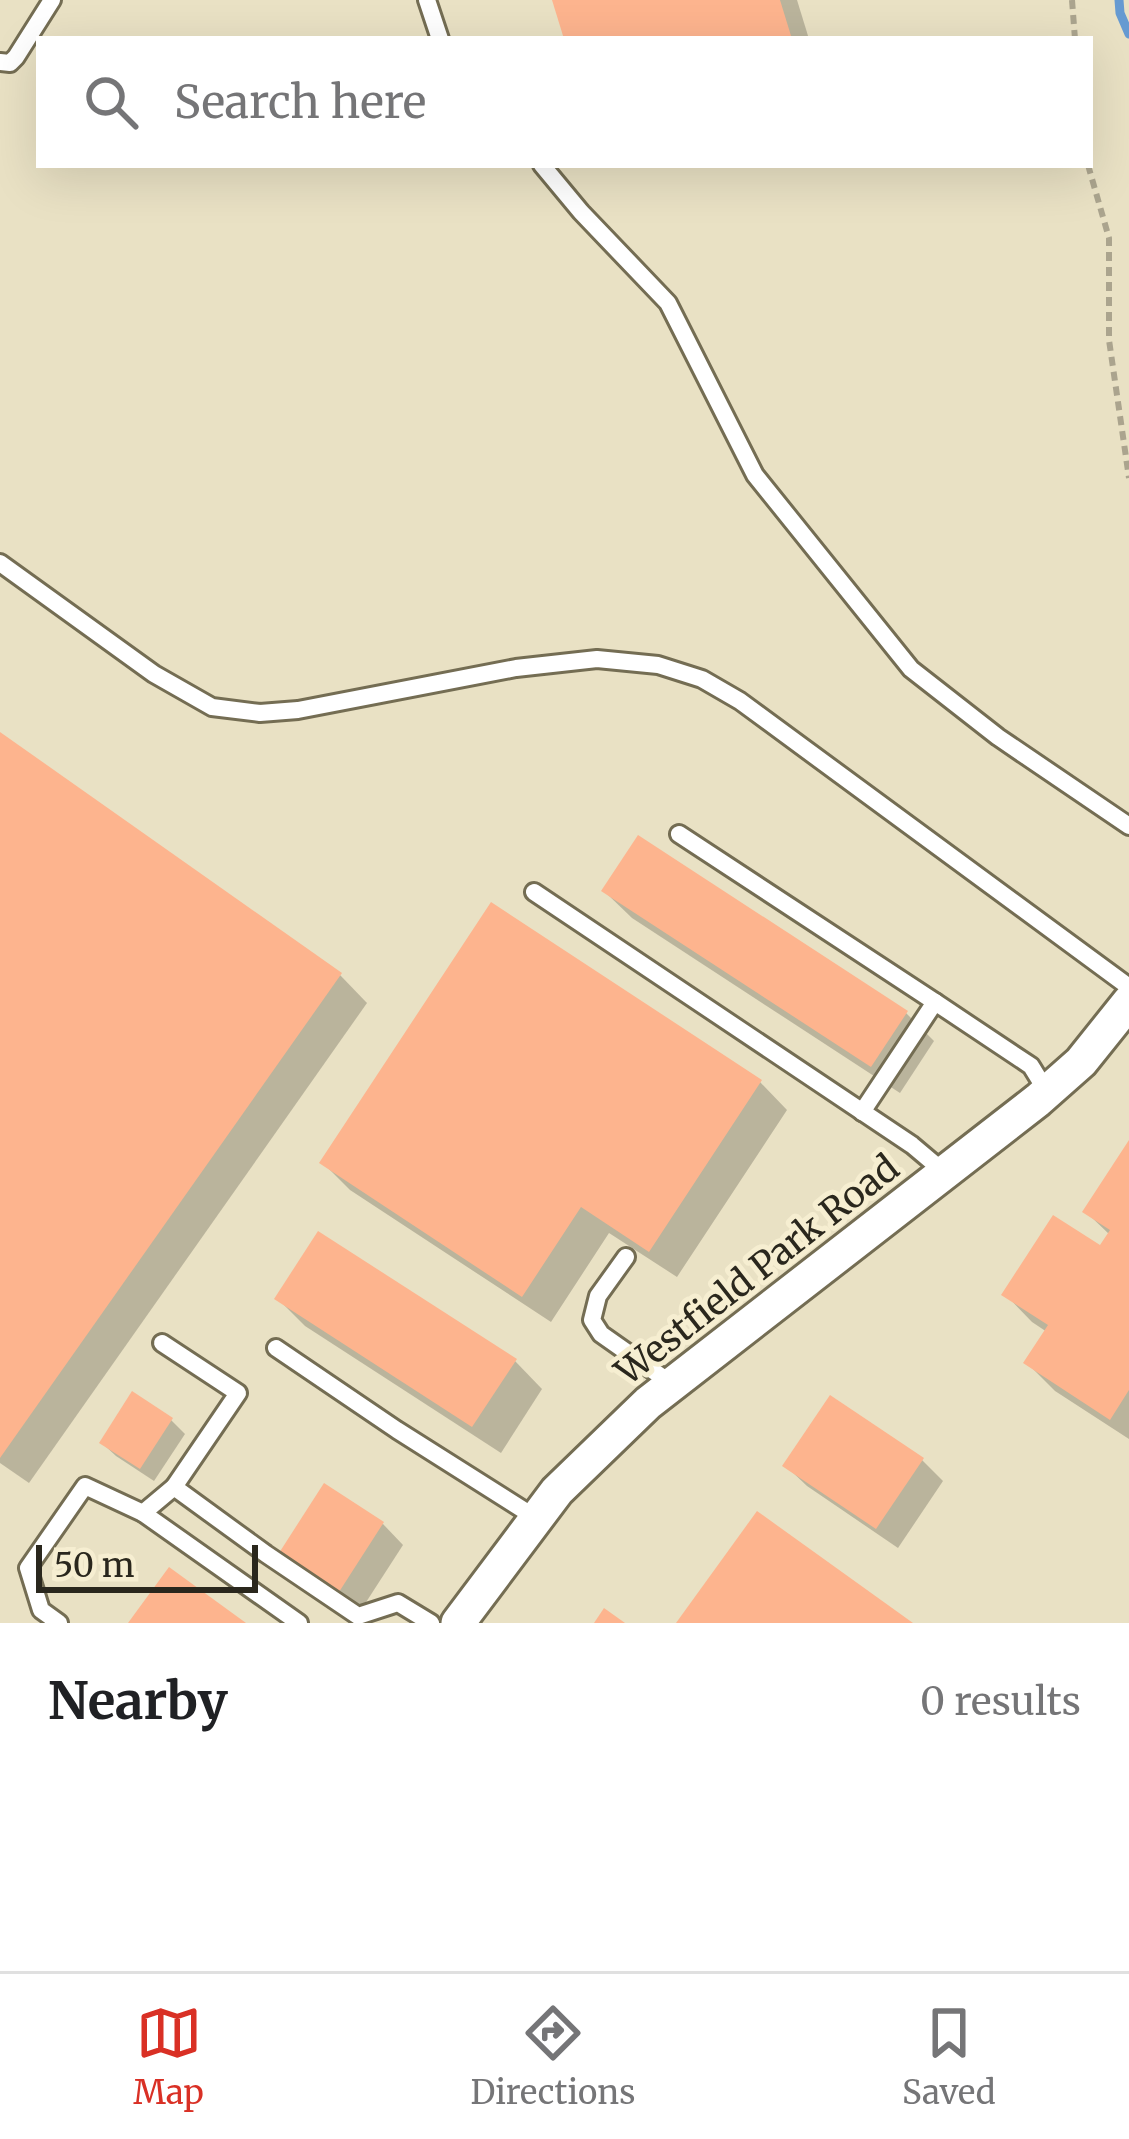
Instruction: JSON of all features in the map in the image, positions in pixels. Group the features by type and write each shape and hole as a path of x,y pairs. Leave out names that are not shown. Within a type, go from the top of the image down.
{"street":[{"name":"Westfield Park Road","path":"458,1623 557,1491 599,1448 672,1384 1047,1092 1081,1062 1129,1002"}],"lane":[{"path":"0,62 10,63 16,57 52,0"},
{"path":"427,0 439,36"},
{"path":"544,168 668,303 755,476 911,669 998,737 1129,826"},
{"path":"0,563 154,674 212,707 260,713 298,710 516,668 597,659 658,665 702,679 740,701 1129,987"},
{"path":"680,834 1030,1066 1047,1092"},
{"path":"534,892 912,1145 944,1172"},
{"path":"862,1112 935,1002"},
{"path":"626,1257 598,1296 592,1320 601,1334 672,1384"},
{"path":"142,1513 174,1487 238,1393 162,1343"},
{"path":"276,1348 536,1518"},
{"path":"59,1623 41,1610 28,1568 85,1486 142,1513 299,1623"},
{"path":"174,1487 358,1616 398,1603 431,1623"}],"path":[{"path":"1072,0 1075,36"},
{"path":"1089,168 1109,238 1109,340 1129,478"}],"building":[{"path":"552,0 780,0 791,36 563,36"},
{"path":"0,732 342,973 0,1458"},
{"path":"638,835 908,1011 871,1067 601,891"},
{"path":"491,902 762,1080 649,1252 581,1207 522,1297 319,1163"},
{"path":"1129,1140 1129,1390 1110,1420 1023,1363 1048,1325 1001,1295 1053,1215 1100,1245 1110,1230 1082,1212"},
{"path":"318,1231 517,1359 472,1427 274,1299"},
{"path":"132,1391 173,1418 140,1469 99,1443"},
{"path":"830,1395 924,1458 876,1529 782,1466"},
{"path":"324,1483 384,1522 339,1592 279,1553"},
{"path":"757,1511 913,1623 676,1623"},
{"path":"169,1567 246,1623 128,1623"},
{"path":"604,1608 625,1623 594,1623"}],"waterway":[{"path":"1119,0 1129,34"}]}
